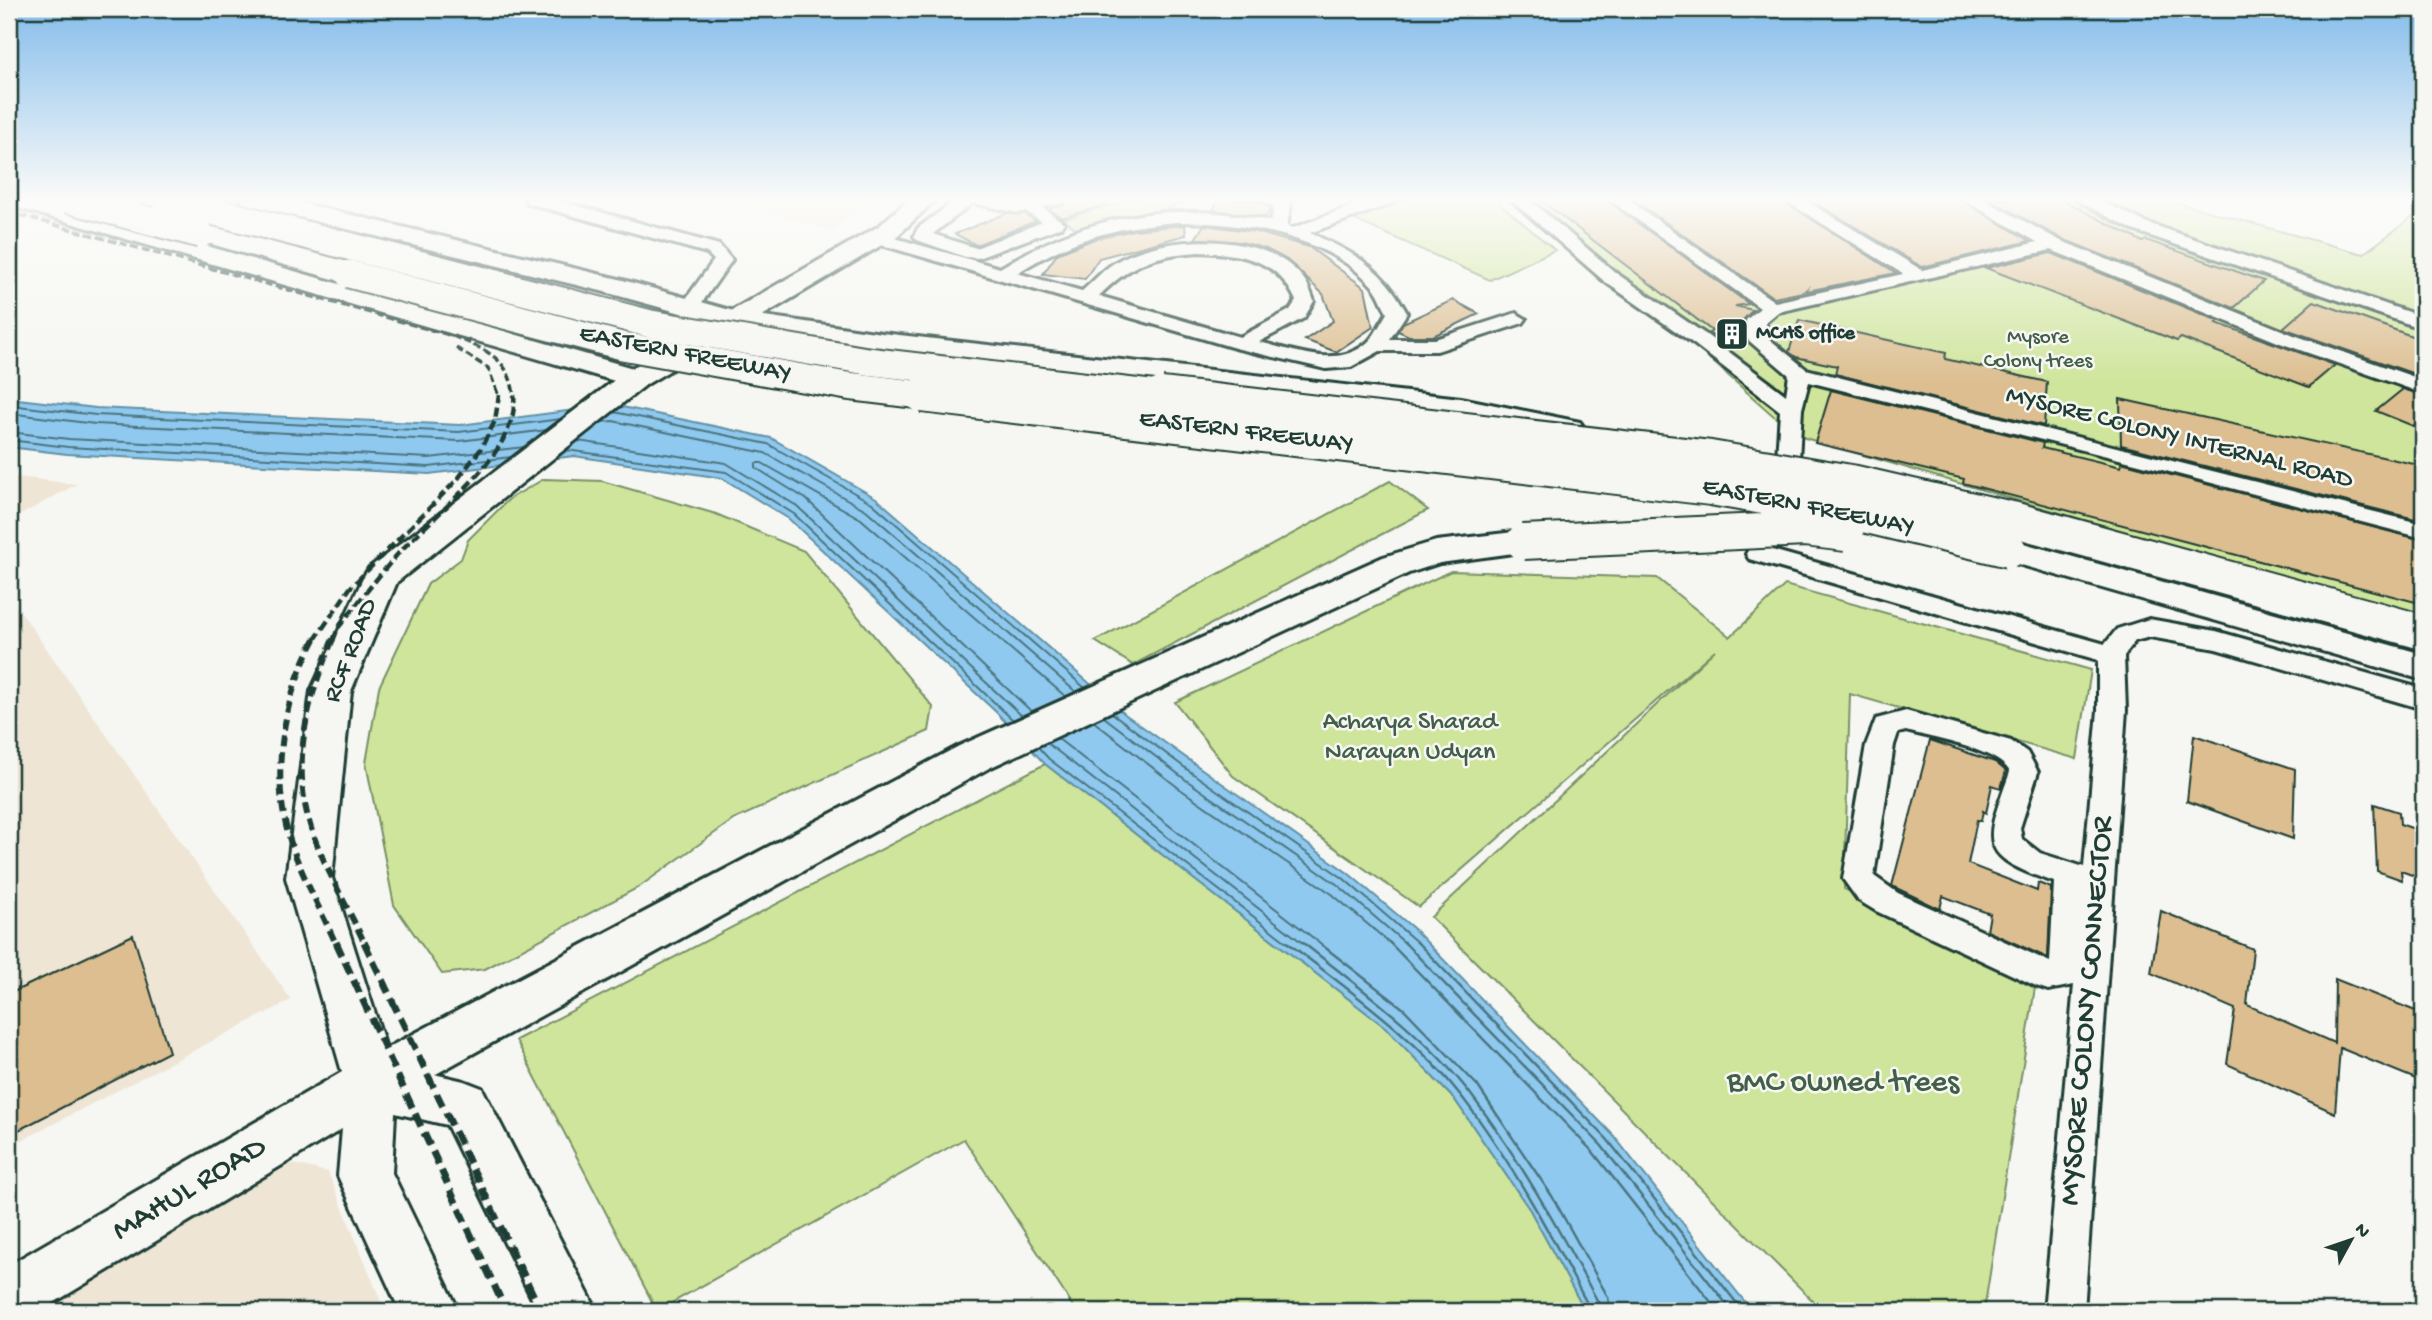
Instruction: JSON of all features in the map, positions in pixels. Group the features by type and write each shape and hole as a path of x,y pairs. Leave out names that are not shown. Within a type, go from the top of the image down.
{"main road":[{"path":"229,261 636,378"},
{"name":"EASTERN FREEWAY","path":"300,261 622,346 754,371 861,387 1711,488 1855,513 2009,550 2423,667"},
{"name":"EASTERN FREEWAY","path":"406,261 652,324 867,361 1710,458 1856,483 2012,519 2423,632"},
{"path":"508,261 735,320 882,342 1461,407 1710,458"},
{"path":"735,320 834,261"},
{"name":"RCF ROAD","path":"371,1083 309,878 331,691 382,576 636,378 735,320"},
{"name":"MAHUL ROAD","path":"9,1297 371,1083 974,757 1188,657 1396,565 1436,552 1522,542 1805,529 2009,550"},
{"path":"430,1311 365,1176 371,1083 464,1105 568,1311"}],"street":[{"path":"689,307 723,261"},
{"path":"956,261 1242,344 1337,364 1344,363 1376,345 1396,313 1382,286 1354,261"},
{"path":"1003,274 1026,261"},
{"path":"1086,298 1132,261"},
{"path":"1242,344 1297,314 1305,301 1303,291 1295,279 1270,261"},
{"path":"1591,261 1791,409"},
{"path":"1704,261 1772,308 1983,261"},
{"path":"1893,261 1919,276"},
{"path":"2094,261 2287,339 2423,387"},
{"path":"2240,261 2423,323"},
{"name":"MYSORE COLONY INTERNAL ROAD","path":"1772,308 1756,320 1757,339 1799,373 2423,531"},
{"path":"1376,345 1437,345 1516,319"},
{"path":"1799,373 1799,388 1791,409 1788,459 1766,541 1758,554 2111,655"},
{"path":"2112,710 2111,655 2126,635 2149,628 2216,640 2423,699"},
{"name":"MYSORE COLONY CONNECTOR","path":"2064,1311 2084,880 2112,710"},
{"path":"1906,721 2001,748 2017,759 2024,772 2005,828 2008,845 2030,862 2084,880 2062,975 2048,976 1887,902 1869,891 1858,879 1880,745 1886,726 1906,721"}],"shaded area":[{"path":"9,476 76,484 77,484 9,521"},
{"path":"9,595 291,1000 9,1147"},
{"path":"284,1162 328,1172 385,1311 36,1311"}],"green space":[{"path":"1446,261 1532,261 1490,280"},
{"name":"Mysore Colony trees","path":"1599,261 2228,261 2423,329 2423,615 2122,531 1795,435"},
{"path":"2255,261 2423,261 2423,316"},
{"path":"544,479 602,481 716,514 804,551 933,707 929,731 733,820 639,887 485,969 442,974 394,905 366,763 379,687 428,584 461,559 468,540 509,499"},
{"path":"1390,481 1428,510 1133,665 1095,641"},
{"name":"BMC owned trees","path":"1451,571 1657,578 1730,637 1785,585 2091,670 2077,759 1850,694 1844,889 2036,981 1984,1311 1823,1311 1431,917 1715,650 1419,907 1233,776 1175,702"},
{"path":"1045,764 1385,1027 1455,1100 1530,1210 1585,1311 1076,1311 964,1139 657,1311 516,1040"}],"water":[{"path":"9,398 96,408 460,425 613,405 771,438 876,498 1126,715 1348,873 1413,928 1613,1135 1752,1311 1585,1311 1530,1210 1455,1100 1385,1027 1045,764 996,712 789,519 722,478 574,456 429,474 67,454 9,447"}],"building":[{"path":"1052,261 1097,261 1085,279 1043,274"},
{"path":"1288,261 1328,261 1365,288 1373,327 1336,352 1305,340 1333,321 1323,294"},
{"path":"1620,261 1689,261 1749,304 1735,306 1753,310 1743,320 1746,342 1737,349 1719,341 1709,333 1712,331"},
{"path":"1720,261 1877,261 1896,273 1807,291 1808,288 1803,292 1774,298"},
{"path":"1911,261 1949,261 1922,267"},
{"path":"2018,261 2070,261 2219,321 2216,323 2335,365 2309,387 2181,338 2177,341 1986,268"},
{"path":"2116,261 2205,261 2264,281 2234,308"},
{"path":"1453,300 1479,314 1433,336 1409,336 1398,331 1403,323"},
{"path":"2314,301 2423,340 2423,377 2283,328"},
{"path":"1799,320 1946,353 1945,359 2047,382 2044,426 1835,374 1837,366 1796,357 1789,352"},
{"path":"2403,389 2423,395 2423,430 2376,411"},
{"path":"1831,390 2043,443 2042,448 2121,467 2121,462 2423,540 2423,604 1963,483 1964,479 1815,443"},
{"path":"2120,399 2423,466 2423,521 2121,445"},
{"path":"2194,735 2295,769 2293,839 2187,801"},
{"path":"1930,740 1995,762 2006,771 2001,788 1992,785 1986,813 1983,811 1981,821 1977,820 1968,864 2037,891 2038,883 2051,888 2048,958 1987,931 1990,914 1943,896 1940,909 1892,886"},
{"path":"2374,804 2399,812 2400,824 2423,832 2423,879 2401,871 2402,880 2377,871"},
{"path":"2161,911 2253,949 2247,1005 2334,1043 2335,979 2423,1014 2423,1082 2340,1048 2335,1113 2227,1064 2235,1009 2151,973"},
{"path":"133,935 169,1052 9,1135 9,994"}],"railway":[{"path":"183,261 453,336 494,357 507,373 514,396"},
{"path":"456,348 488,368 499,396"},
{"path":"314,641 350,588 457,480 480,450 495,421 499,396"},
{"path":"333,641 338,628 396,556 451,503 489,461 503,439 512,417 514,396"},
{"path":"333,639 308,713 302,764 303,790 316,842 364,943"},
{"path":"314,641 303,663 287,716 280,771 282,799 294,852 336,944"},
{"path":"336,942 506,1311"},
{"path":"364,943 541,1311"}],"place":[{"name":"MCHS office","path":"1732,334"}],"park label":[{"name":"Acharya Sharad Narayan Udyan","path":"1410,738"}]}
